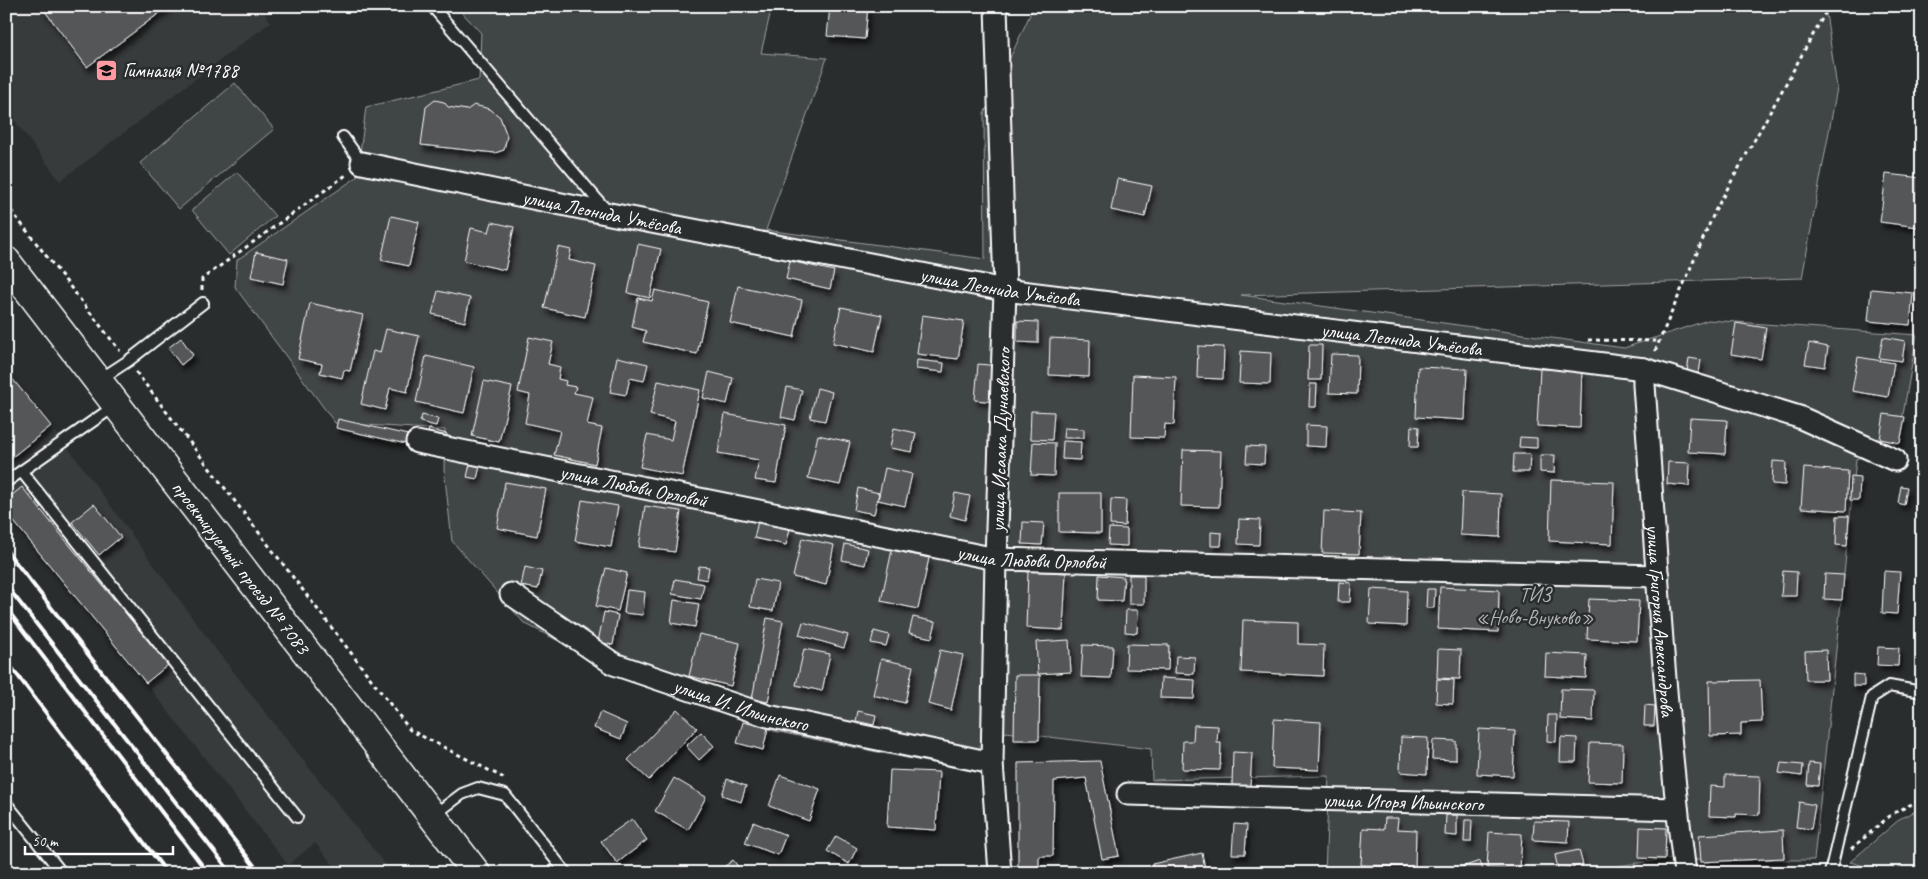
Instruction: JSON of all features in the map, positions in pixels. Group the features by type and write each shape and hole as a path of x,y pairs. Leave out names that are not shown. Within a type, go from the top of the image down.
{"main road":[{"name":"проектируемый проезд № 7083","path":"6,261 476,873"}],"street":[{"name":"улица Исаака Дунаевского","path":"996,6 1005,290 996,559 992,763 1000,873"},
{"name":"улица Леонида Утёсова","path":"362,163 610,214 1005,290 1644,369 1799,416 1895,460"},
{"name":"улица Григория Александрова","path":"1644,369 1676,809 1685,873"},
{"name":"улица Любови Орловой","path":"417,442 996,559 1658,576"},
{"name":"улица И. Ильинского","path":"511,594 614,664 768,716 992,763"},
{"name":"улица Игоря Ильинского","path":"1128,794 1676,809"}],"lane":[{"path":"432,6 610,214"},
{"path":"343,137 362,163"},
{"path":"99,380 128,361 203,303"},
{"path":"6,482 117,404"},
{"path":"22,472 297,817"},
{"path":"1830,873 1872,697 1889,686 1922,692"},
{"path":"433,816 462,794 478,788 505,796 566,873"},
{"path":"6,803 62,873"}],"path":[{"path":"1644,369 1660,341 1715,211 1829,6"},
{"path":"203,303 202,279 362,163"},
{"path":"6,204 410,730 502,777 508,784"},
{"path":"1725,873 1830,873 1849,850 1892,814 1922,799"}],"shaded area":[{"name":"Гимназия №1788","path":"6,6 259,6 271,22 60,181 6,109"},
{"path":"6,371 64,442 214,647 392,873 340,873 315,843 288,865 146,683 6,512"}],"green space":[{"name":"ТИЗ «Ново-Внуково»","path":"456,6 772,6 761,53 827,58 766,230 985,259 984,114 1034,6 1825,6 1837,88 1802,278 1241,295 1624,348 1708,320 1917,335 1898,443 1856,459 1814,860 1665,859 1572,873 1325,873 1329,776 1152,780 1151,749 1006,732 976,772 774,731 639,683 524,623 452,541 444,469 445,430 335,423 235,287 237,260 357,177 366,107 479,80 481,33"},
{"path":"235,83 274,129 179,209 140,163"},
{"path":"237,172 275,216 229,255 192,210"},
{"path":"1922,808 1922,860 1912,870 1883,871 1850,862 1901,818"}],"building":[{"path":"41,6 82,6 85,9 88,6 169,6 87,67"},
{"path":"830,6 868,6 865,39 827,36"},
{"path":"435,100 444,102 448,107 467,110 474,105 490,109 500,117 507,136 504,150 495,153 421,145 426,107"},
{"path":"1886,174 1922,178 1922,206 1918,227 1880,222"},
{"path":"1117,179 1152,186 1145,217 1111,210"},
{"path":"391,216 419,222 409,266 381,260"},
{"path":"492,222 514,227 505,270 464,261 471,228 489,232"},
{"path":"638,244 661,249 650,298 628,293"},
{"path":"558,247 571,250 569,260 596,266 585,317 544,308"},
{"path":"256,252 288,259 283,284 251,277"},
{"path":"790,261 834,271 830,289 786,279"},
{"path":"738,286 802,300 794,337 730,323"},
{"path":"1871,289 1913,293 1910,325 1868,321"},
{"path":"655,290 708,302 697,354 643,342 646,331 632,327 638,298 652,301"},
{"path":"438,291 470,298 465,322 432,314"},
{"path":"310,303 363,315 350,371 344,370 342,378 320,373 322,364 298,359"},
{"path":"841,307 882,315 874,352 833,343"},
{"path":"922,315 964,321 958,359 917,354"},
{"path":"1017,321 1038,322 1038,343 1017,342"},
{"path":"1736,323 1766,328 1761,359 1731,354"},
{"path":"386,329 419,336 407,392 390,388 385,410 361,404 373,351 380,353"},
{"path":"529,337 553,342 548,364 560,367 558,379 566,381 565,385 576,387 574,393 593,397 587,425 602,428 595,464 554,455 560,431 525,423 530,395 518,392"},
{"path":"1883,337 1905,341 1902,361 1879,358"},
{"path":"181,338 193,355 181,365 168,348"},
{"path":"1050,338 1090,340 1089,377 1049,375"},
{"path":"1809,343 1828,347 1825,367 1805,364"},
{"path":"1309,345 1322,345 1321,380 1308,380"},
{"path":"1198,346 1224,347 1223,379 1197,378"},
{"path":"1241,351 1271,353 1270,384 1239,383"},
{"path":"1331,354 1358,355 1357,394 1329,393"},
{"path":"426,356 474,367 464,413 416,402"},
{"path":"617,357 648,364 644,381 630,378 626,395 610,392"},
{"path":"1858,357 1894,363 1888,397 1852,391"},
{"path":"1689,358 1701,360 1699,373 1687,372"},
{"path":"917,360 944,363 943,372 916,369"},
{"path":"978,364 999,366 996,402 975,400"},
{"path":"1418,367 1467,369 1465,420 1416,417"},
{"path":"1540,369 1582,370 1580,428 1537,426"},
{"path":"6,371 51,426 6,462"},
{"path":"709,372 733,378 727,404 703,398"},
{"path":"1133,375 1176,377 1174,425 1165,424 1164,438 1131,437"},
{"path":"484,381 512,387 499,442 472,436"},
{"path":"658,381 700,390 682,476 640,467 647,435 671,440 675,421 650,415"},
{"path":"1310,384 1317,384 1316,407 1309,407"},
{"path":"787,387 802,390 795,420 781,417"},
{"path":"817,388 832,392 825,421 810,418"},
{"path":"1031,411 1054,412 1052,440 1030,439"},
{"path":"725,414 786,425 776,483 755,480 759,460 718,453"},
{"path":"1884,414 1905,417 1900,443 1880,439"},
{"path":"422,415 438,419 436,426 420,422"},
{"path":"1690,418 1727,420 1725,454 1688,452"},
{"path":"338,419 408,435 406,444 336,428"},
{"path":"1306,425 1327,426 1326,447 1306,446"},
{"path":"1411,426 1419,427 1418,447 1410,447"},
{"path":"894,428 916,433 912,452 890,448"},
{"path":"1064,428 1084,429 1084,438 1063,438"},
{"path":"429,429 447,434 446,440 427,436"},
{"path":"818,435 850,442 840,485 808,478"},
{"path":"1520,437 1537,438 1537,448 1519,447"},
{"path":"1063,441 1081,442 1080,460 1062,459"},
{"path":"1033,442 1055,443 1054,476 1031,475"},
{"path":"1247,446 1265,447 1264,464 1246,463"},
{"path":"1183,450 1221,451 1219,507 1181,506"},
{"path":"1514,454 1530,454 1529,472 1513,472"},
{"path":"1540,455 1555,455 1554,473 1540,472"},
{"path":"1773,461 1786,462 1785,485 1772,484"},
{"path":"1668,462 1690,463 1689,486 1667,484"},
{"path":"470,464 480,466 477,479 467,477"},
{"path":"885,468 912,474 905,506 878,500"},
{"path":"1804,468 1848,471 1846,511 1801,508"},
{"path":"1851,476 1860,477 1859,500 1850,500"},
{"path":"1551,480 1614,482 1612,544 1549,541"},
{"path":"505,482 546,489 537,536 497,528"},
{"path":"1901,486 1907,487 1904,505 1898,503"},
{"path":"22,487 168,665 146,683 6,512 6,500"},
{"path":"858,488 879,493 874,514 854,510"},
{"path":"1462,492 1501,494 1500,537 1460,535"},
{"path":"955,493 970,496 965,520 950,516"},
{"path":"1059,493 1101,493 1101,533 1059,532"},
{"path":"1111,499 1126,500 1125,526 1110,525"},
{"path":"582,500 618,506 611,547 575,541"},
{"path":"94,504 121,537 99,555 72,522"},
{"path":"645,506 681,511 675,552 639,547"},
{"path":"1324,511 1361,513 1359,554 1322,553"},
{"path":"1837,516 1849,516 1847,546 1836,545"},
{"path":"1239,519 1260,520 1259,545 1238,544"},
{"path":"758,521 790,529 786,545 754,538"},
{"path":"1023,522 1044,523 1042,545 1022,544"},
{"path":"1109,528 1127,529 1127,546 1108,545"},
{"path":"1211,532 1222,533 1221,546 1211,546"},
{"path":"802,538 834,545 826,585 793,577"},
{"path":"845,544 868,549 865,565 842,560"},
{"path":"892,550 929,558 918,609 881,601"},
{"path":"699,566 709,567 707,580 697,578"},
{"path":"525,567 542,571 538,589 521,586"},
{"path":"606,568 627,573 618,611 596,606"},
{"path":"1028,571 1066,573 1063,630 1026,628"},
{"path":"1783,571 1797,572 1796,596 1781,596"},
{"path":"1884,571 1900,572 1897,614 1882,613"},
{"path":"1825,574 1844,575 1842,600 1824,599"},
{"path":"1099,575 1124,577 1122,601 1098,600"},
{"path":"1129,575 1144,575 1144,604 1129,604"},
{"path":"675,579 704,584 701,599 672,594"},
{"path":"755,579 778,583 773,611 750,607"},
{"path":"1339,582 1351,583 1350,602 1338,602"},
{"path":"1440,587 1499,590 1498,632 1438,629"},
{"path":"1371,589 1407,591 1406,626 1369,624"},
{"path":"1427,589 1435,589 1434,608 1426,608"},
{"path":"627,590 645,592 643,615 624,613"},
{"path":"1589,599 1639,601 1637,641 1587,639"},
{"path":"674,600 699,604 695,627 671,623"},
{"path":"1126,610 1138,610 1137,633 1125,632"},
{"path":"604,612 618,615 613,645 598,642"},
{"path":"913,617 936,622 932,638 909,633"},
{"path":"767,618 783,621 768,702 752,699"},
{"path":"1243,620 1298,622 1298,644 1324,645 1323,676 1241,672"},
{"path":"803,622 848,635 844,648 799,635"},
{"path":"874,631 889,635 886,646 871,643"},
{"path":"699,634 740,643 731,686 689,676"},
{"path":"1069,640 1071,672 1038,674 1036,642"},
{"path":"1127,644 1169,645 1168,670 1126,669"},
{"path":"1083,645 1113,646 1111,678 1081,677"},
{"path":"1878,647 1899,648 1898,666 1877,665"},
{"path":"804,649 830,654 822,691 796,685"},
{"path":"1438,649 1461,650 1460,679 1437,678"},
{"path":"940,650 963,655 951,710 928,704"},
{"path":"1826,650 1827,680 1806,680 1805,651"},
{"path":"1546,653 1587,655 1586,678 1545,676"},
{"path":"1176,656 1195,657 1194,674 1175,673"},
{"path":"881,659 913,666 905,703 873,695"},
{"path":"1853,674 1864,675 1864,686 1853,686"},
{"path":"1015,675 1040,675 1039,740 1014,740"},
{"path":"1161,678 1195,680 1194,699 1160,698"},
{"path":"1437,679 1454,680 1453,704 1436,703"},
{"path":"1760,680 1762,722 1741,723 1741,735 1710,736 1709,681"},
{"path":"1561,689 1594,690 1593,721 1560,719"},
{"path":"1645,705 1655,706 1654,726 1644,726"},
{"path":"677,709 697,728 649,780 628,760"},
{"path":"858,711 876,715 874,725 856,721"},
{"path":"600,712 627,724 621,739 594,728"},
{"path":"1548,715 1557,715 1556,742 1547,741"},
{"path":"1274,719 1321,722 1319,770 1272,768"},
{"path":"743,722 768,728 763,750 737,743"},
{"path":"1194,725 1218,726 1217,743 1221,743 1220,770 1182,769 1183,741 1193,741"},
{"path":"1479,729 1515,731 1513,776 1477,774"},
{"path":"701,732 714,746 699,760 686,746"},
{"path":"1401,737 1428,738 1427,774 1400,772"},
{"path":"1561,737 1577,738 1576,762 1560,762"},
{"path":"1433,740 1456,741 1456,760 1432,759"},
{"path":"1590,743 1623,744 1622,783 1588,782"},
{"path":"1233,752 1252,753 1250,787 1232,786"},
{"path":"1100,761 1119,856 1102,859 1086,778 1054,781 1053,856 1039,856 1039,873 1018,873 1018,763"},
{"path":"1781,763 1803,765 1802,776 1779,773"},
{"path":"1809,763 1820,764 1818,786 1807,785"},
{"path":"890,770 939,772 936,830 887,827"},
{"path":"780,775 820,789 809,821 769,806"},
{"path":"1725,775 1760,776 1759,815 1736,814 1736,817 1709,816 1710,786 1725,787"},
{"path":"674,778 706,797 688,830 655,811"},
{"path":"727,779 746,786 741,802 722,795"},
{"path":"1799,802 1815,805 1811,829 1796,827"},
{"path":"1446,815 1457,815 1457,836 1445,835"},
{"path":"1385,818 1398,818 1397,829 1416,830 1415,867 1361,865 1363,828 1384,829"},
{"path":"632,819 647,840 617,863 601,841"},
{"path":"1465,820 1472,820 1471,842 1464,842"},
{"path":"1534,821 1569,822 1568,842 1533,840"},
{"path":"753,822 786,835 778,855 745,843"},
{"path":"1234,824 1247,825 1245,854 1232,854"},
{"path":"1640,827 1666,828 1665,859 1639,858"},
{"path":"1783,830 1784,858 1701,862 1699,835"},
{"path":"1489,832 1522,834 1520,869 1487,868"},
{"path":"836,836 857,848 849,864 827,851"},
{"path":"1579,850 1583,865 1558,870 1555,855"},
{"path":"1202,853 1206,873 1154,873 1152,864"},
{"path":"733,860 743,873 716,873"},
{"path":"1480,861 1484,873 1458,873 1456,869"}],"railway":[{"path":"6,550 260,873"},
{"path":"6,585 231,873"},
{"path":"6,608 208,873"},
{"path":"6,660 167,873"}],"place":[{"name":"Гимназия №1788","path":"107,70"}]}
